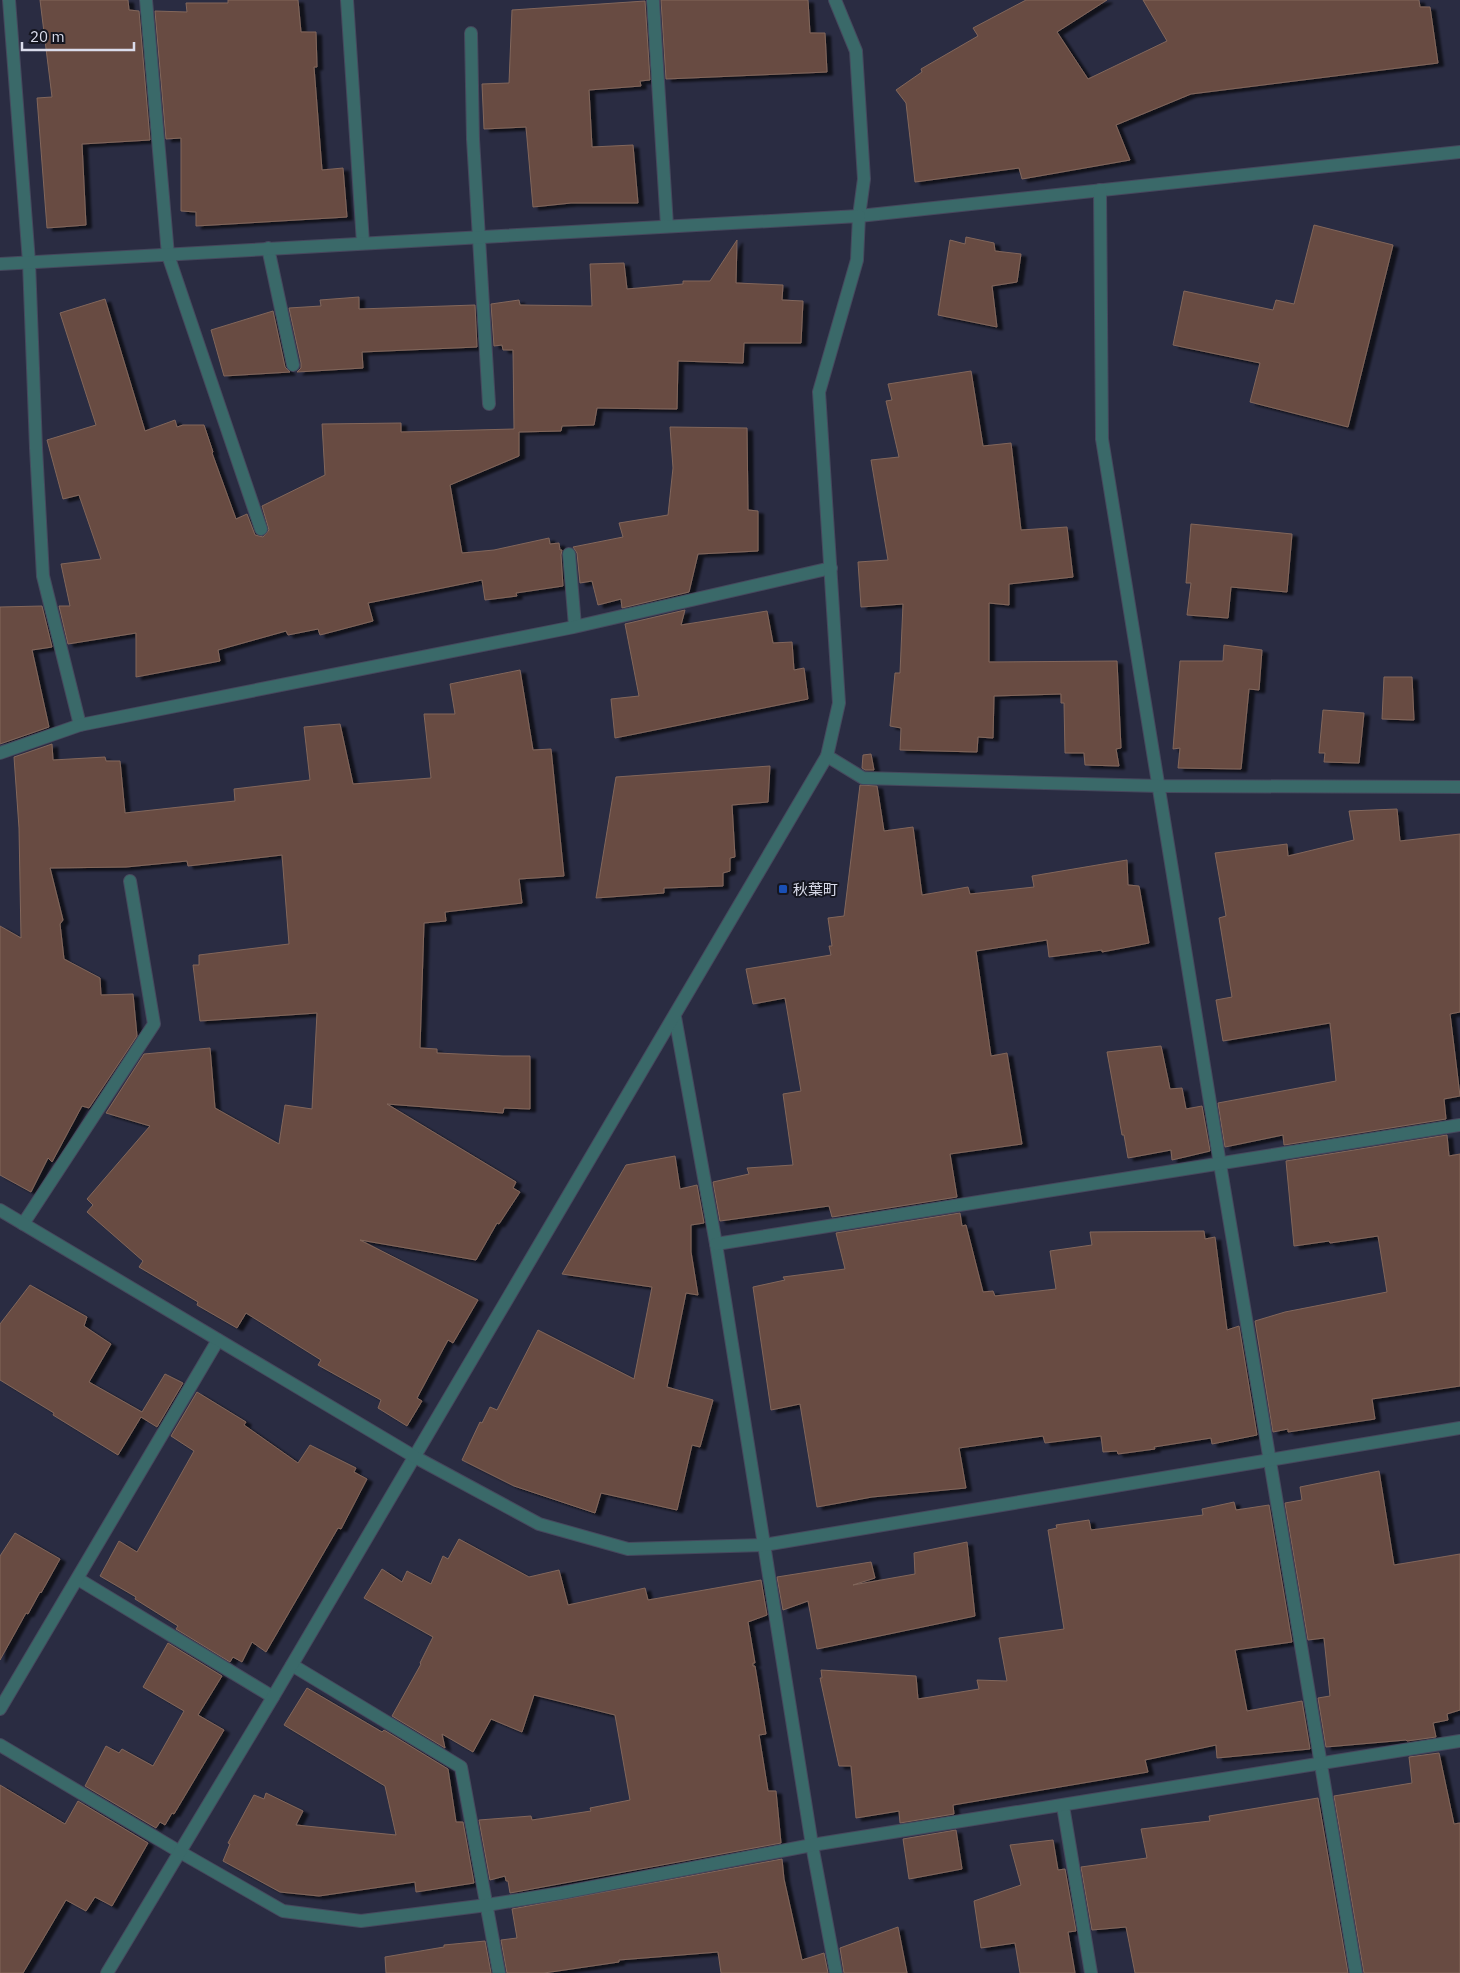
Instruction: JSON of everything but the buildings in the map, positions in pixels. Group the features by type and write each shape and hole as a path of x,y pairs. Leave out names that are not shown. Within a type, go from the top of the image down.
{"street":[{"path":"9,0 28,262 43,576 80,725"},
{"path":"146,0 168,254 260,529"},
{"path":"347,0 363,243"},
{"path":"108,1973 675,1018 827,756 839,703 819,392 857,260 859,216 864,179 856,51 835,0"},
{"path":"653,1 667,226"},
{"path":"471,34 472,139 489,404"},
{"path":"0,264 859,216 1460,152"},
{"path":"1100,190 1102,439 1220,1164 1356,1973"},
{"path":"268,248 293,365"},
{"path":"569,554 575,626"},
{"path":"0,753 80,725 575,626 831,568"},
{"path":"827,756 863,778 1159,786 1460,786"},
{"path":"23,1224 154,1024 130,881"},
{"path":"675,1018 716,1244 812,1845 836,1973"},
{"path":"716,1244 1460,1125"},
{"path":"0,1210 415,1457 539,1524 628,1549 764,1545 1460,1428"},
{"path":"0,1709 218,1340"},
{"path":"78,1579 273,1698"},
{"path":"292,1665 462,1767 499,1973"},
{"path":"0,1745 180,1852 283,1910 361,1921 487,1905 561,1893 812,1845 1460,1742"},
{"path":"1063,1806 1091,1973"}],"place":[{"name":"秋葉町","path":"783,889"}]}
